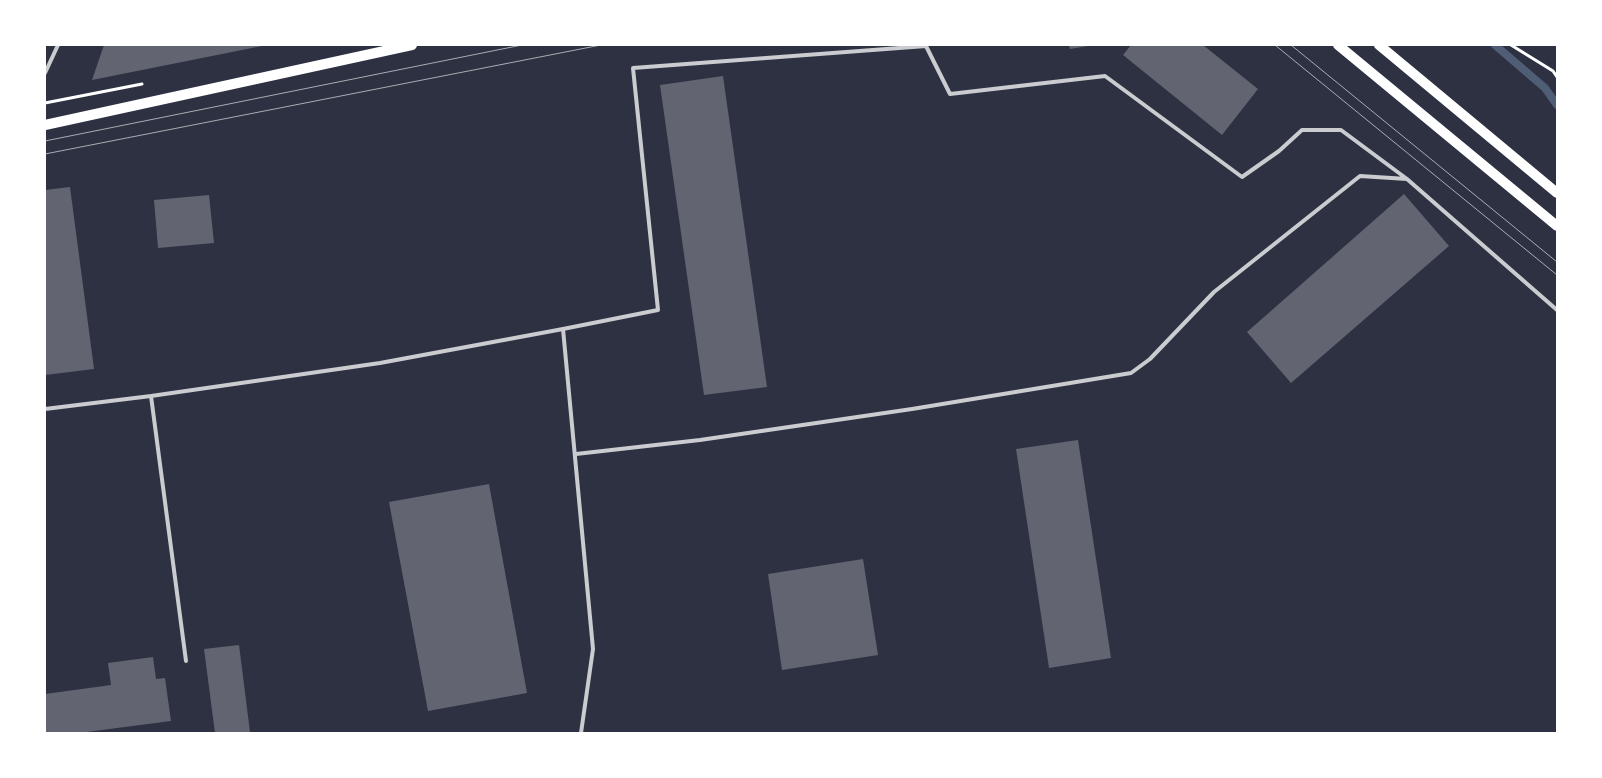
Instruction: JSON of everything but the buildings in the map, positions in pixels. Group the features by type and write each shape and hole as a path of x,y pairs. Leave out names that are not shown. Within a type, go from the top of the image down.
{"main road":[{"path":"45,125 412,45"},
{"path":"1338,45 1557,226"},
{"path":"1380,45 1557,193"}],"lane":[{"path":"45,73 58,45"},
{"path":"45,408 151,396 380,363 563,330 658,310 633,68 926,46 950,94 1105,76 1242,177 1279,151 1302,130 1341,130 1407,180 1557,310"},
{"path":"576,454 700,440 1131,374 1150,359 1214,292 1360,176 1407,180"},
{"path":"563,330 594,649 580,733"},
{"path":"151,396 186,662"}],"path":[{"path":"1511,45 1553,71 1557,77"}],"waterway":[{"path":"1495,45 1545,88 1557,105"}],"tram line":[{"path":"45,141 522,45"},
{"path":"45,154 601,45"},
{"path":"1275,45 1557,275"},
{"path":"1291,45 1557,262"}]}
